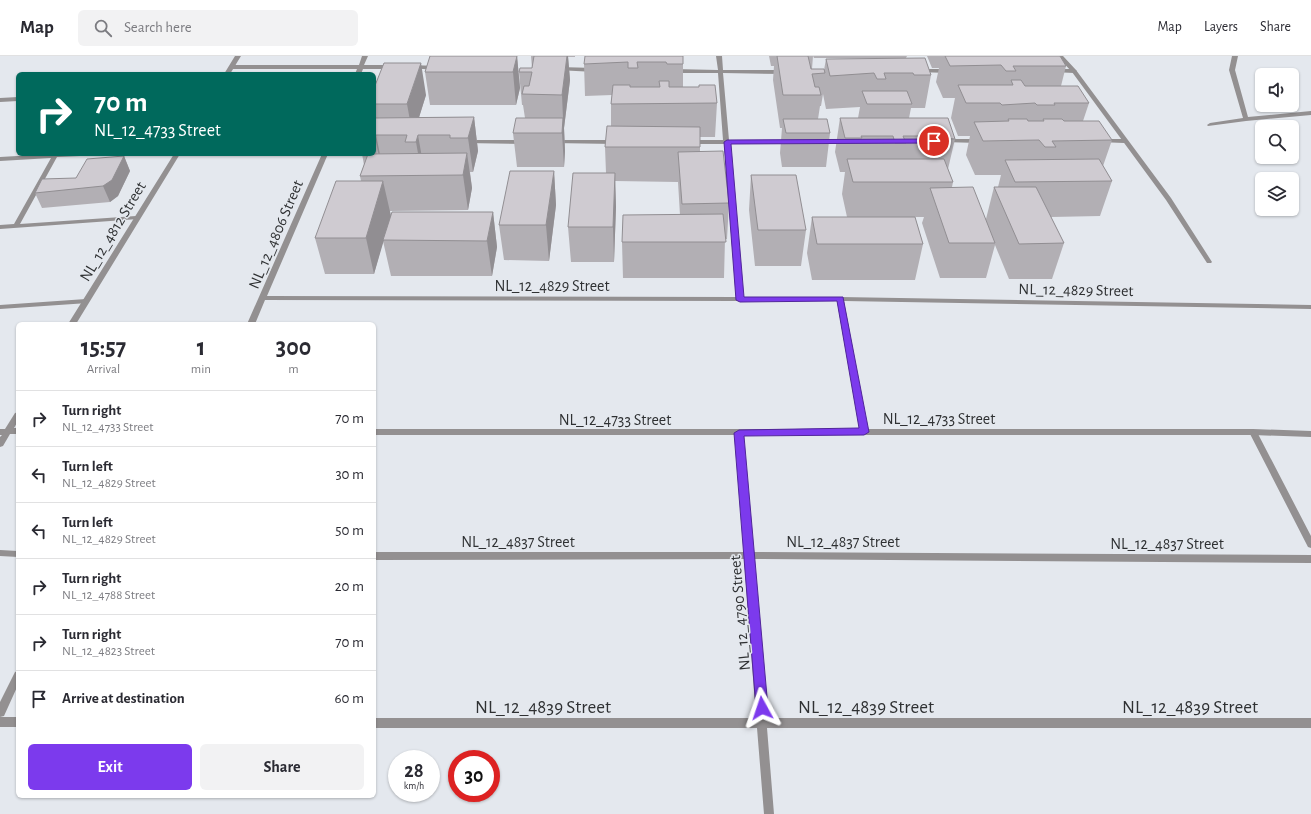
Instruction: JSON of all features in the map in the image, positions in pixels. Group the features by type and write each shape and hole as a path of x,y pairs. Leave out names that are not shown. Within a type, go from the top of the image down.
{"street":[{"path":"228,72 238,56"},
{"path":"359,72 366,56"},
{"path":"719,56 740,300"},
{"path":"1060,56 1074,71 1124,141 1169,199 1209,262"},
{"path":"1234,56 1232,70 1246,119"},
{"path":"232,67 361,66 441,68"},
{"path":"553,69 601,70"},
{"path":"665,71 792,72"},
{"path":"909,72 956,71"},
{"path":"1051,71 1074,71"},
{"path":"0,100 16,99"},
{"path":"1210,125 1246,119 1311,112"},
{"path":"942,141 989,141"},
{"path":"1093,141 1124,141"},
{"path":"460,142 531,142"},
{"path":"547,142 625,142"},
{"path":"688,142 799,142"},
{"path":"814,142 854,142"},
{"path":"0,159 55,156"},
{"path":"16,226 55,156"},
{"name":"NL_12_4812 Street","path":"73,322 136,218 176,156"},
{"name":"NL_12_4806 Street","path":"252,322 324,156"},
{"path":"0,227 136,218"},
{"name":"NL_12_4829 Street","path":"263,298 840,299 1311,307"},
{"path":"840,299 864,432"},
{"path":"0,307 86,301"},
{"path":"0,444 4,431 16,417"},
{"path":"4,431 16,431"},
{"name":"NL_12_4733 Street","path":"376,432 1253,432 1311,434"},
{"path":"1253,432 1311,545"},
{"name":"NL_12_4790 Street","path":"739,433 769,814"},
{"path":"0,553 16,554"},
{"name":"NL_12_4837 Street","path":"376,556 749,555 1311,559"},
{"path":"0,713 16,679"},
{"path":"0,722 16,722"},
{"name":"NL_12_4839 Street","path":"376,723 1311,723"}],"building":[{"path":"430,56 517,56 513,72 425,72"},
{"path":"534,56 567,56 562,95 522,94 524,86 529,86 532,72 519,72 520,68 532,68"},
{"path":"585,56 683,56 683,64 667,64 666,62 637,62 638,68 628,68 628,62 584,64"},
{"path":"777,56 808,56 811,69 824,69 825,73 812,74 815,87 819,87 821,95 783,95"},
{"path":"945,56 1060,56 1066,66 1013,66 1016,71 1006,71 1001,65 950,66"},
{"path":"925,58 931,75 914,75 913,73 884,73 886,79 877,79 874,73 830,76 826,59"},
{"path":"384,63 421,63 407,104 376,104 376,83"},
{"path":"1011,80 1021,80 1025,86 1078,86 1089,103 1054,103 1055,105 1037,105 1035,103 1002,105 1000,103 966,103 958,85 1013,85"},
{"path":"659,81 669,81 669,87 699,87 699,85 715,85 717,103 611,104 613,85 630,85 630,87 660,87"},
{"path":"862,91 907,91 912,104 867,104"},
{"path":"474,117 468,138 450,138 450,135 418,135 416,142 405,142 407,135 376,135 376,118"},
{"path":"516,118 563,118 562,133 513,133"},
{"path":"840,118 948,118 955,139 936,138 935,136 903,136 906,143 895,143 893,136 861,136 862,138 845,138"},
{"path":"783,119 827,119 830,133 786,133"},
{"path":"1008,119 1027,119 1028,121 1062,119 1064,121 1099,121 1112,140 1052,141 1056,147 1045,147 1039,140 983,141 974,122 1009,121"},
{"path":"607,126 700,127 700,147 605,147"},
{"path":"723,151 729,203 682,204 678,152"},
{"path":"467,153 463,175 360,176 367,156 376,156 376,154"},
{"path":"124,156 112,180 103,186 35,193 42,179 76,178 87,159"},
{"path":"847,159 944,159 953,182 853,182"},
{"path":"1099,159 1112,181 1015,182 1005,160"},
{"path":"510,171 554,171 546,225 499,225"},
{"path":"573,173 615,173 613,227 568,227"},
{"path":"751,175 796,175 806,230 758,230"},
{"path":"336,181 383,181 366,238 315,238"},
{"path":"973,187 995,243 949,243 930,188"},
{"path":"994,187 1036,187 1064,243 1019,244"},
{"path":"392,212 493,212 487,241 383,240"},
{"path":"723,214 726,242 622,242 623,215"},
{"path":"812,217 915,217 923,244 817,244"}],"route":[{"path":"762,708 739,433 864,432 840,299 740,300 727,142 934,141"}]}
